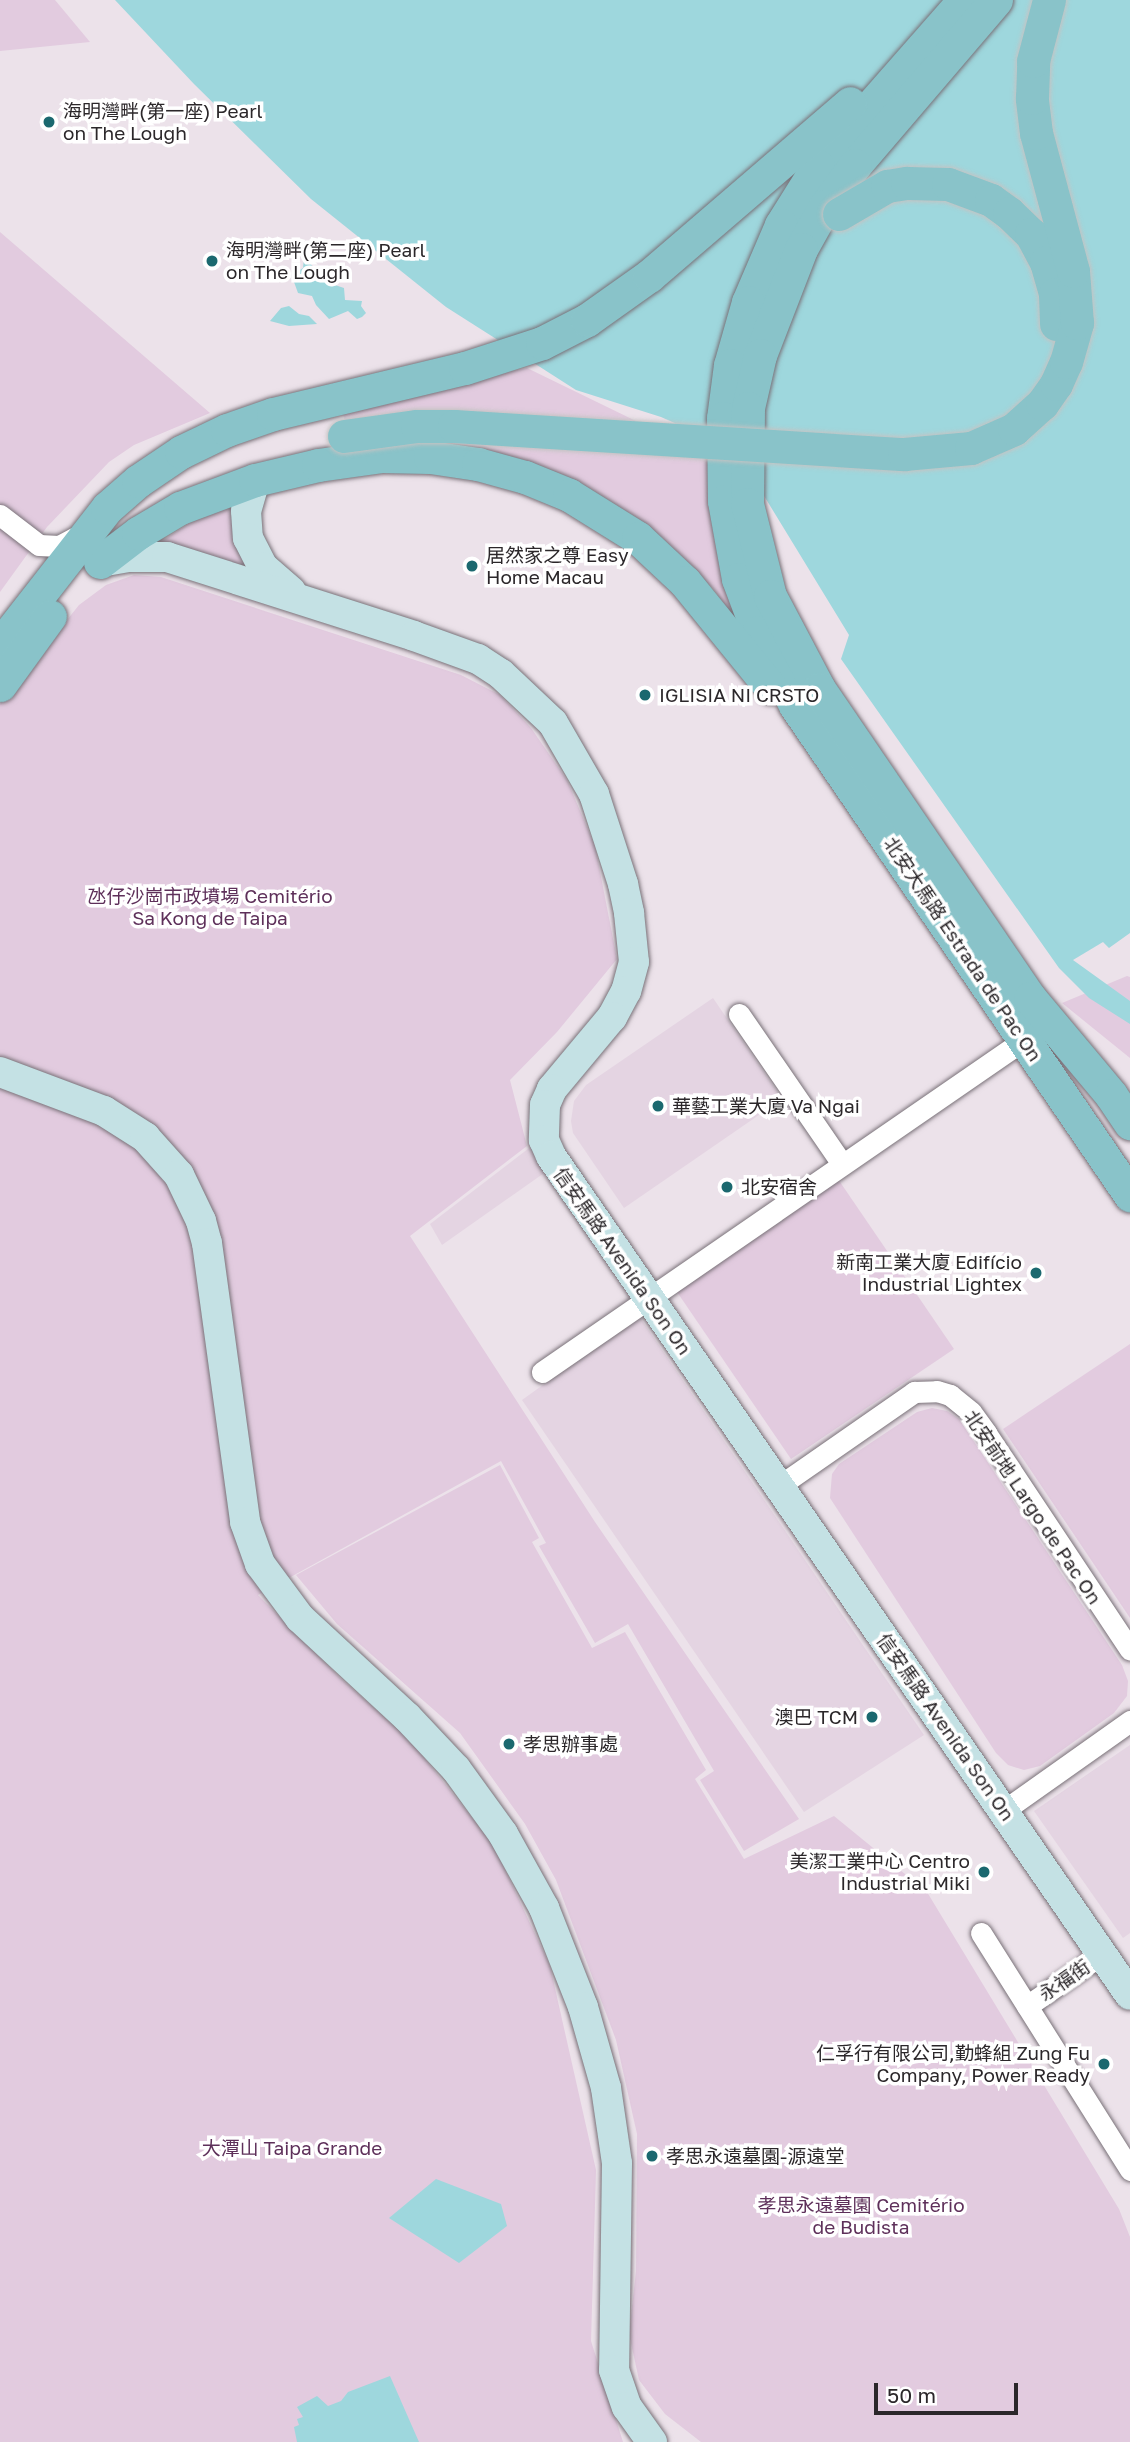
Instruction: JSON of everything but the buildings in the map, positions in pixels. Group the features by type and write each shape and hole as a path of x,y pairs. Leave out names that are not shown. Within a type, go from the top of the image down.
{"main road":[{"path":"807,697 770,596 747,504 751,395 760,355 801,249 825,206 855,165 996,0"},
{"path":"0,645 117,514 216,455 287,432 454,426 905,454 971,448 1014,429 1042,404 1056,384 1066,362 1077,323 1073,271 1036,133 1032,98 1033,61 1049,0"},
{"path":"807,697 758,632 738,579 724,501 723,418 730,365 763,263 800,193 854,122 955,10"},
{"path":"0,685 56,609 87,549 138,481 181,452 227,430 274,414 465,368 542,344 618,300 955,10"},
{"path":"345,428 414,410 461,410 921,439 974,429 1000,417 1019,402 1046,363 1057,318 1046,262 1031,234 1009,213 971,191 931,182 887,186 839,215 801,249"},
{"path":"87,549 138,533 180,508 255,480 326,463 374,457 430,457 478,464 540,482 584,502 638,538 671,580 786,707 893,845"},
{"path":"255,480 246,511 251,544 263,567 302,600"},
{"name":"信安馬路 Avenida Son On","path":"87,549 129,557 167,557 478,659 501,674 537,705 553,723 580,764 594,794 623,884 634,962 626,991 612,1017 552,1089 545,1105 544,1140 551,1156 1130,1995"},
{"name":"北安大馬路 Estrada de Pac On","path":"807,697 893,845 1130,1195"},
{"name":"北安大馬路 Estrada de Pac On","path":"807,697 1030,998 1130,1123"},
{"path":"0,1072 72,1096 114,1116 145,1137 179,1175 201,1221 207,1243 245,1522 260,1564 300,1618 407,1717 456,1769 503,1833 544,1908 583,2007 606,2088 617,2164 614,2370 627,2407 652,2442"}],"street":[{"path":"0,515 29,539 49,547 67,543 87,549"},
{"path":"739,1014 842,1164"},
{"path":"542,1372 1025,1039"},
{"name":"北安前地 Largo de Pac On","path":"779,1486 914,1392 924,1390 950,1395 960,1401 986,1433 1130,1650"},
{"path":"1003,1811 1130,1721"},
{"path":"981,1933 1130,2170"},
{"name":"永福街","path":"1027,2006 1102,1954"}],"shaded area":[{"name":"華藝工業大廈 Va Ngai","path":"713,998 782,1099 624,1208 573,1133 571,1121 574,1101 586,1085"},
{"path":"533,1145 547,1171 442,1245 430,1224"},
{"path":"639,1316 924,1735 804,1812 522,1400"},
{"path":"1130,1745 1130,1933 1123,1938 1034,1811"}],"green space":[{"path":"0,0 55,0 90,42 0,51"},
{"path":"0,232 210,413 134,445 109,462 47,527 0,592"},
{"path":"527,368 712,458 760,655 713,588 622,512 351,449 341,404"},
{"path":"238,504 250,567 156,545 196,519"},
{"name":"大潭山 Taipa Grande","path":"134,575 161,577 461,675 500,695 531,728 567,780 595,846 617,959 557,1032 510,1080 527,1146 410,1236 595,1522 799,1819 744,1851 700,1780 714,1771 628,1624 595,1643 539,1546 546,1543 501,1461 258,1595 339,1677 409,1739 493,1844 550,1966 596,2170 591,2341 623,2442 0,2442 0,704 79,605 106,585"},
{"path":"1130,977 1130,1058 1062,1003"},
{"path":"838,1179 954,1349 791,1459 675,1289"},
{"path":"1130,1344 1130,1618 1003,1429"},
{"path":"932,1408 947,1411 959,1419 1122,1665 1128,1681 1127,1696 1114,1713 1040,1766 1024,1770 1008,1765 996,1753 830,1498 832,1474 839,1464 917,1412"},
{"name":"孝思永遠墓園 Cemitério de Budista","path":"500,1465 539,1538 532,1542 592,1648 625,1632 706,1770 695,1779 744,1859 834,1816 927,1892 1119,2209 1130,2237 1130,2442 701,2442 665,2414 639,2380 629,2334 636,2271 637,2134 616,2040 556,1880 525,1824 460,1733 337,1624 296,1575"}],"water":[{"path":"115,0 1130,0 1130,933 1109,948 1103,942 1073,960 1130,1001 1130,1024 1089,998 1059,968 841,659 849,635 758,486 695,432 661,417 576,390 446,307 311,199 194,84"},
{"path":"304,258 308,258 313,268 327,273 332,284 344,288 345,300 362,301 361,306 366,313 357,319 348,311 329,319 316,305 312,296 298,293 294,282 298,271 303,268"},
{"path":"289,306 299,314 309,316 317,324 289,326 270,321 281,308"},
{"path":"436,2179 501,2204 507,2226 459,2263 389,2218"},
{"path":"390,2376 419,2442 297,2442 294,2427 299,2425 297,2419 303,2417 297,2407 317,2396 328,2406 341,2401 348,2392"}],"place":[{"name":"海明灣畔(第一座) Pearl on The Lough","path":"49,122"},
{"name":"海明灣畔(第二座) Pearl on The Lough","path":"212,261"},
{"name":"居然家之尊 Easy Home Macau","path":"472,566"},
{"name":"IGLISIA NI CRSTO","path":"645,695"},
{"name":"華藝工業大廈 Va Ngai","path":"658,1106"},
{"name":"北安宿舍","path":"727,1187"},
{"name":"新南工業大廈 Edifício Industrial Lightex","path":"1036,1273"},
{"name":"澳巴 TCM","path":"872,1717"},
{"name":"孝思辦事處","path":"509,1744"},
{"name":"美潔工業中心 Centro Industrial Miki","path":"984,1872"},
{"name":"仁孚行有限公司,勤蜂組 Zung Fu Company, Power Ready","path":"1104,2064"},
{"name":"孝思永遠墓園-源遠堂","path":"652,2156"}],"park label":[{"name":"氹仔沙崗市政墳場 Cemitério Sa Kong de Taipa","path":"210,907"}]}
